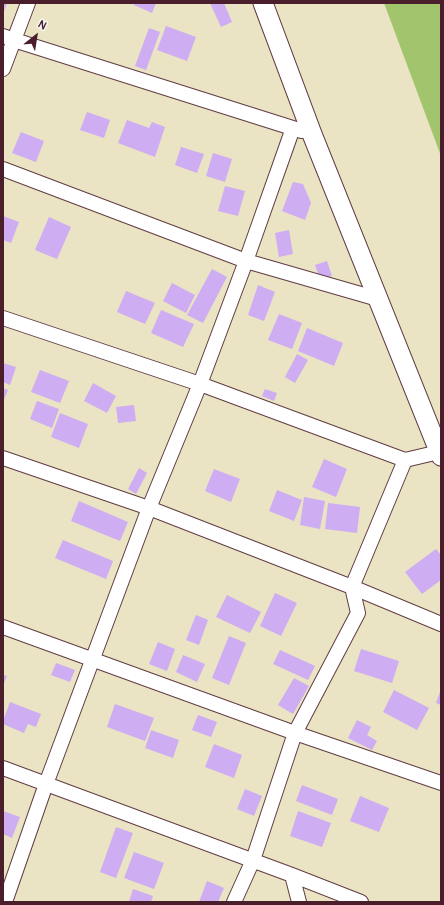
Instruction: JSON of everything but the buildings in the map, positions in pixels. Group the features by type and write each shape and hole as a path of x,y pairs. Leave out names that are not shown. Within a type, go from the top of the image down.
{"main road":[{"path":"263,3 312,134 440,454"}],"street":[{"path":"3,69 8,38 28,3"},
{"path":"8,38 312,134"},
{"path":"4,902 92,659 149,508 200,384 246,261 293,128"},
{"path":"3,169 246,261 378,299"},
{"path":"3,318 200,384 405,460 440,454"},
{"path":"3,458 149,508 352,587 441,624"},
{"path":"234,902 253,860 295,733 358,613 352,587 405,460"},
{"path":"3,627 295,733 441,783"},
{"path":"3,768 253,860 361,902"},
{"path":"292,875 299,902"}],"green space":[{"path":"384,3 441,3 441,156"}]}
